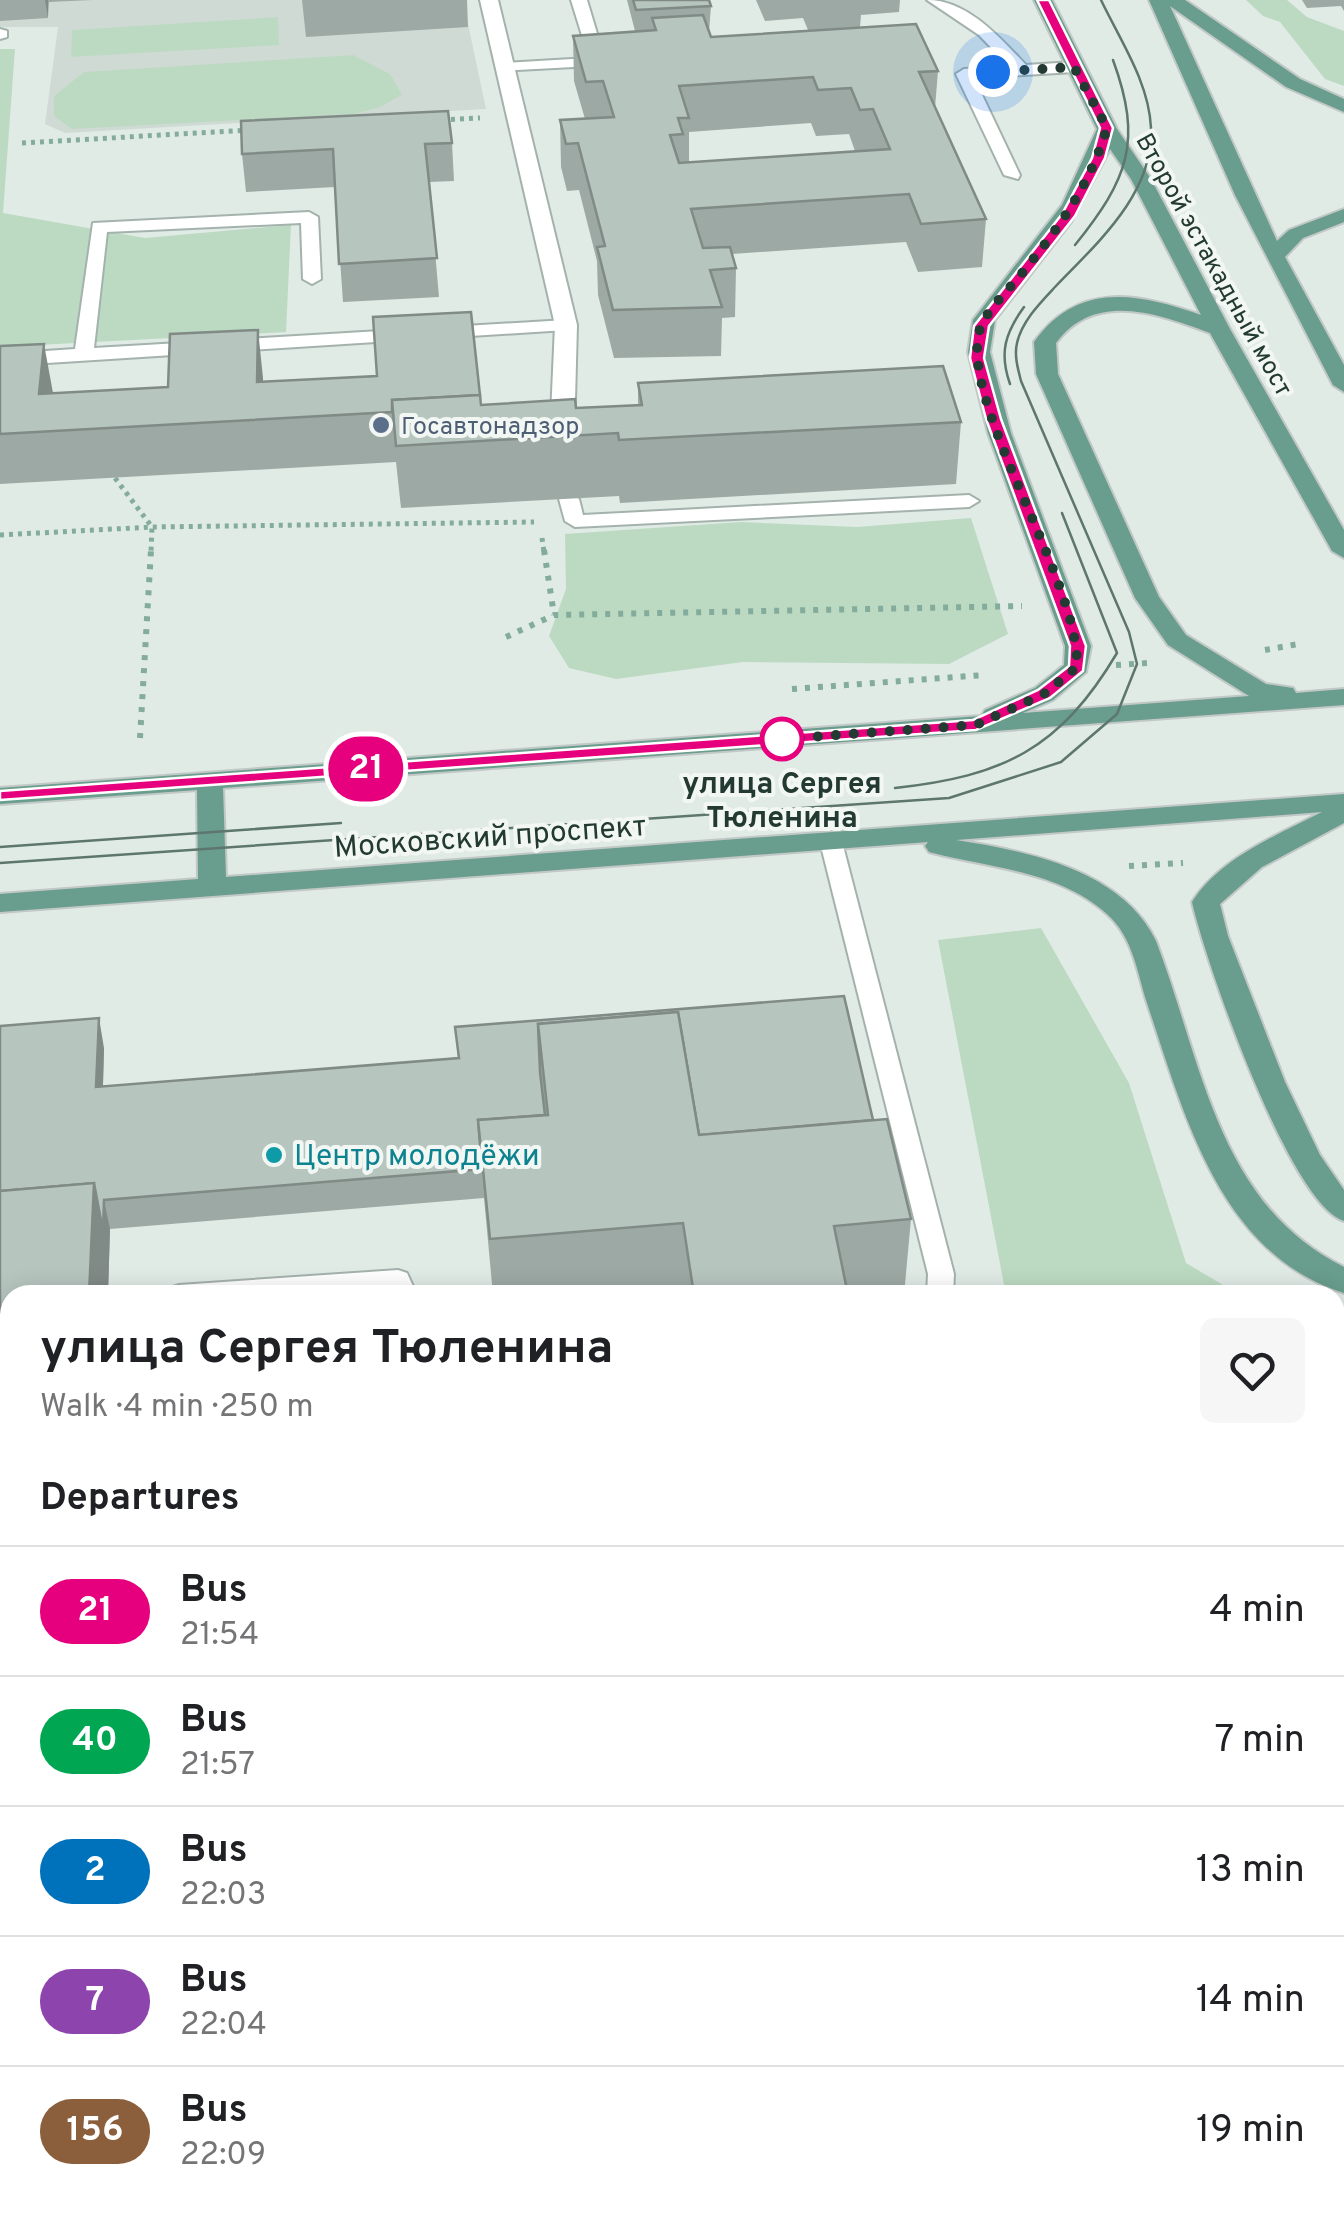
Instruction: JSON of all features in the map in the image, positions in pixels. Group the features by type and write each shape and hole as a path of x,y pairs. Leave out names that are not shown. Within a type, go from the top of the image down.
{"main road":[{"name":"Второй эстакадный мост","path":"1043,0 1107,128 1141,180 1219,329 1344,551"},
{"name":"Второй эстакадный мост","path":"1158,0 1207,114 1304,318 1344,385"},
{"path":"1173,0 1292,83 1344,106"},
{"path":"976,725 1044,694 1077,667 1078,646 1067,608 994,419 977,358 982,326 1068,216 1098,158 1107,128"},
{"path":"1275,255 1296,234 1344,215"},
{"path":"1219,329 1134,305 1084,308 1064,319 1046,342 1046,374 1147,598 1178,640 1259,690 1335,698"},
{"path":"0,796 1335,698"},
{"path":"210,780 212,889"},
{"name":"Московский проспект","path":"0,903 1344,802"},
{"path":"1344,812 1279,844 1225,879 1206,902 1214,936 1308,1162 1344,1210"},
{"path":"887,838 1020,861 1097,894 1134,925 1222,1162 1262,1223 1285,1247 1344,1280"}],"street":[{"path":"488,0 566,326 561,463"}],"lane":[{"path":"578,0 598,62"},
{"path":"935,0 985,32 1022,70"},
{"path":"505,68 618,62"},
{"path":"1012,176 964,74 1074,67"},
{"path":"84,354 99,228 309,217 312,279"},
{"path":"0,360 566,326"},
{"path":"570,499 576,520 968,501"},
{"path":"831,842 941,1274 940,1285"},
{"path":"325,1285 398,1280 400,1285"}],"path":[{"path":"437,120 516,116"},
{"path":"22,143 259,130"},
{"path":"115,478 152,528 140,738"},
{"path":"0,535 152,528 539,522 554,616"},
{"path":"506,637 554,616 1023,606"},
{"path":"1111,867 1183,863"}],"shaded area":[{"path":"0,0 463,0 486,109 65,133 45,124 58,27 0,27"}],"green space":[{"path":"1246,0 1287,0 1307,17 1344,31 1344,86 1325,79 1280,22 1263,16"},
{"path":"278,17 279,45 71,57 72,30"},
{"path":"0,49 15,49 3,213 145,238 291,225 286,332 0,347"},
{"path":"353,55 390,74 402,95 378,108 353,114 72,129 54,116 54,96 84,72"},
{"path":"971,518 1008,634 949,664 743,662 616,679 569,668 549,636 566,589 565,534 741,522 857,527"},
{"path":"1041,928 1129,1083 1186,1263 1223,1285 1004,1285 938,940"}],"building":[{"path":"633,0 709,0 711,6 636,10"},
{"path":"703,15 711,37 916,24 938,71 919,72 986,219 921,224 909,194 691,209 703,248 730,247 736,268 710,270 722,307 613,310 597,247 605,246 578,143 566,144 560,120 614,117 603,81 586,82 573,36 656,30 652,18","holes":["813,77 818,90 851,88 860,110 873,109 890,149 679,163 670,135 683,134 678,118 689,118 679,86"]},
{"path":"448,111 452,143 425,144 437,258 339,264 333,149 242,154 241,121"},
{"path":"471,312 480,395 392,400 392,412 0,434 0,346 44,344 39,394 168,387 170,334 258,330 257,382 377,376 373,317"},
{"path":"943,366 961,422 619,440 618,433 396,446 392,400 480,395 481,405 575,399 576,408 642,405 638,383"},
{"path":"844,996 873,1120 699,1135 678,1012 538,1024 545,1115 478,1120 482,1169 104,1200 103,1231 94,1183 0,1191 0,1026 99,1018 96,1087 459,1058 455,1027"},
{"path":"678,1012 699,1135 887,1119 911,1219 834,1226 846,1285 692,1285 683,1223 490,1239 478,1120 548,1115 538,1024"},
{"path":"94,1183 89,1285 0,1285 0,1191"}],"tram line":[{"path":"0,863 949,798 1061,762 1117,714 1137,664 1129,632 1021,381 1016,358 1019,335 1027,320 1120,216 1143,174 1149,152 1151,128 1145,94 1101,0"},
{"path":"1075,245 1108,200 1125,158 1127,114 1113,60"},
{"path":"1010,384 1006,344 1024,307"},
{"path":"895,788 968,775 1026,752 1074,713 1117,653 1062,513"},
{"path":"0,847 341,823"}],"bus line":[{"name":"21","path":"0,796 976,725 1044,694 1077,667 1078,646 994,419 977,358 982,326 1068,216 1098,158 1107,128 1043,0"}],"place":[{"name":"Госавтонадзор","path":"381,425"},
{"name":"улица Сергея Тюленина","path":"782,739"},
{"name":"Центр молодёжи","path":"274,1155"}],"route":[{"path":"782,739 976,725 1044,694 1077,667 1078,646 1067,608 994,419 977,358 982,326 1068,216 1098,158 1107,128 1074,67 993,72"}]}
